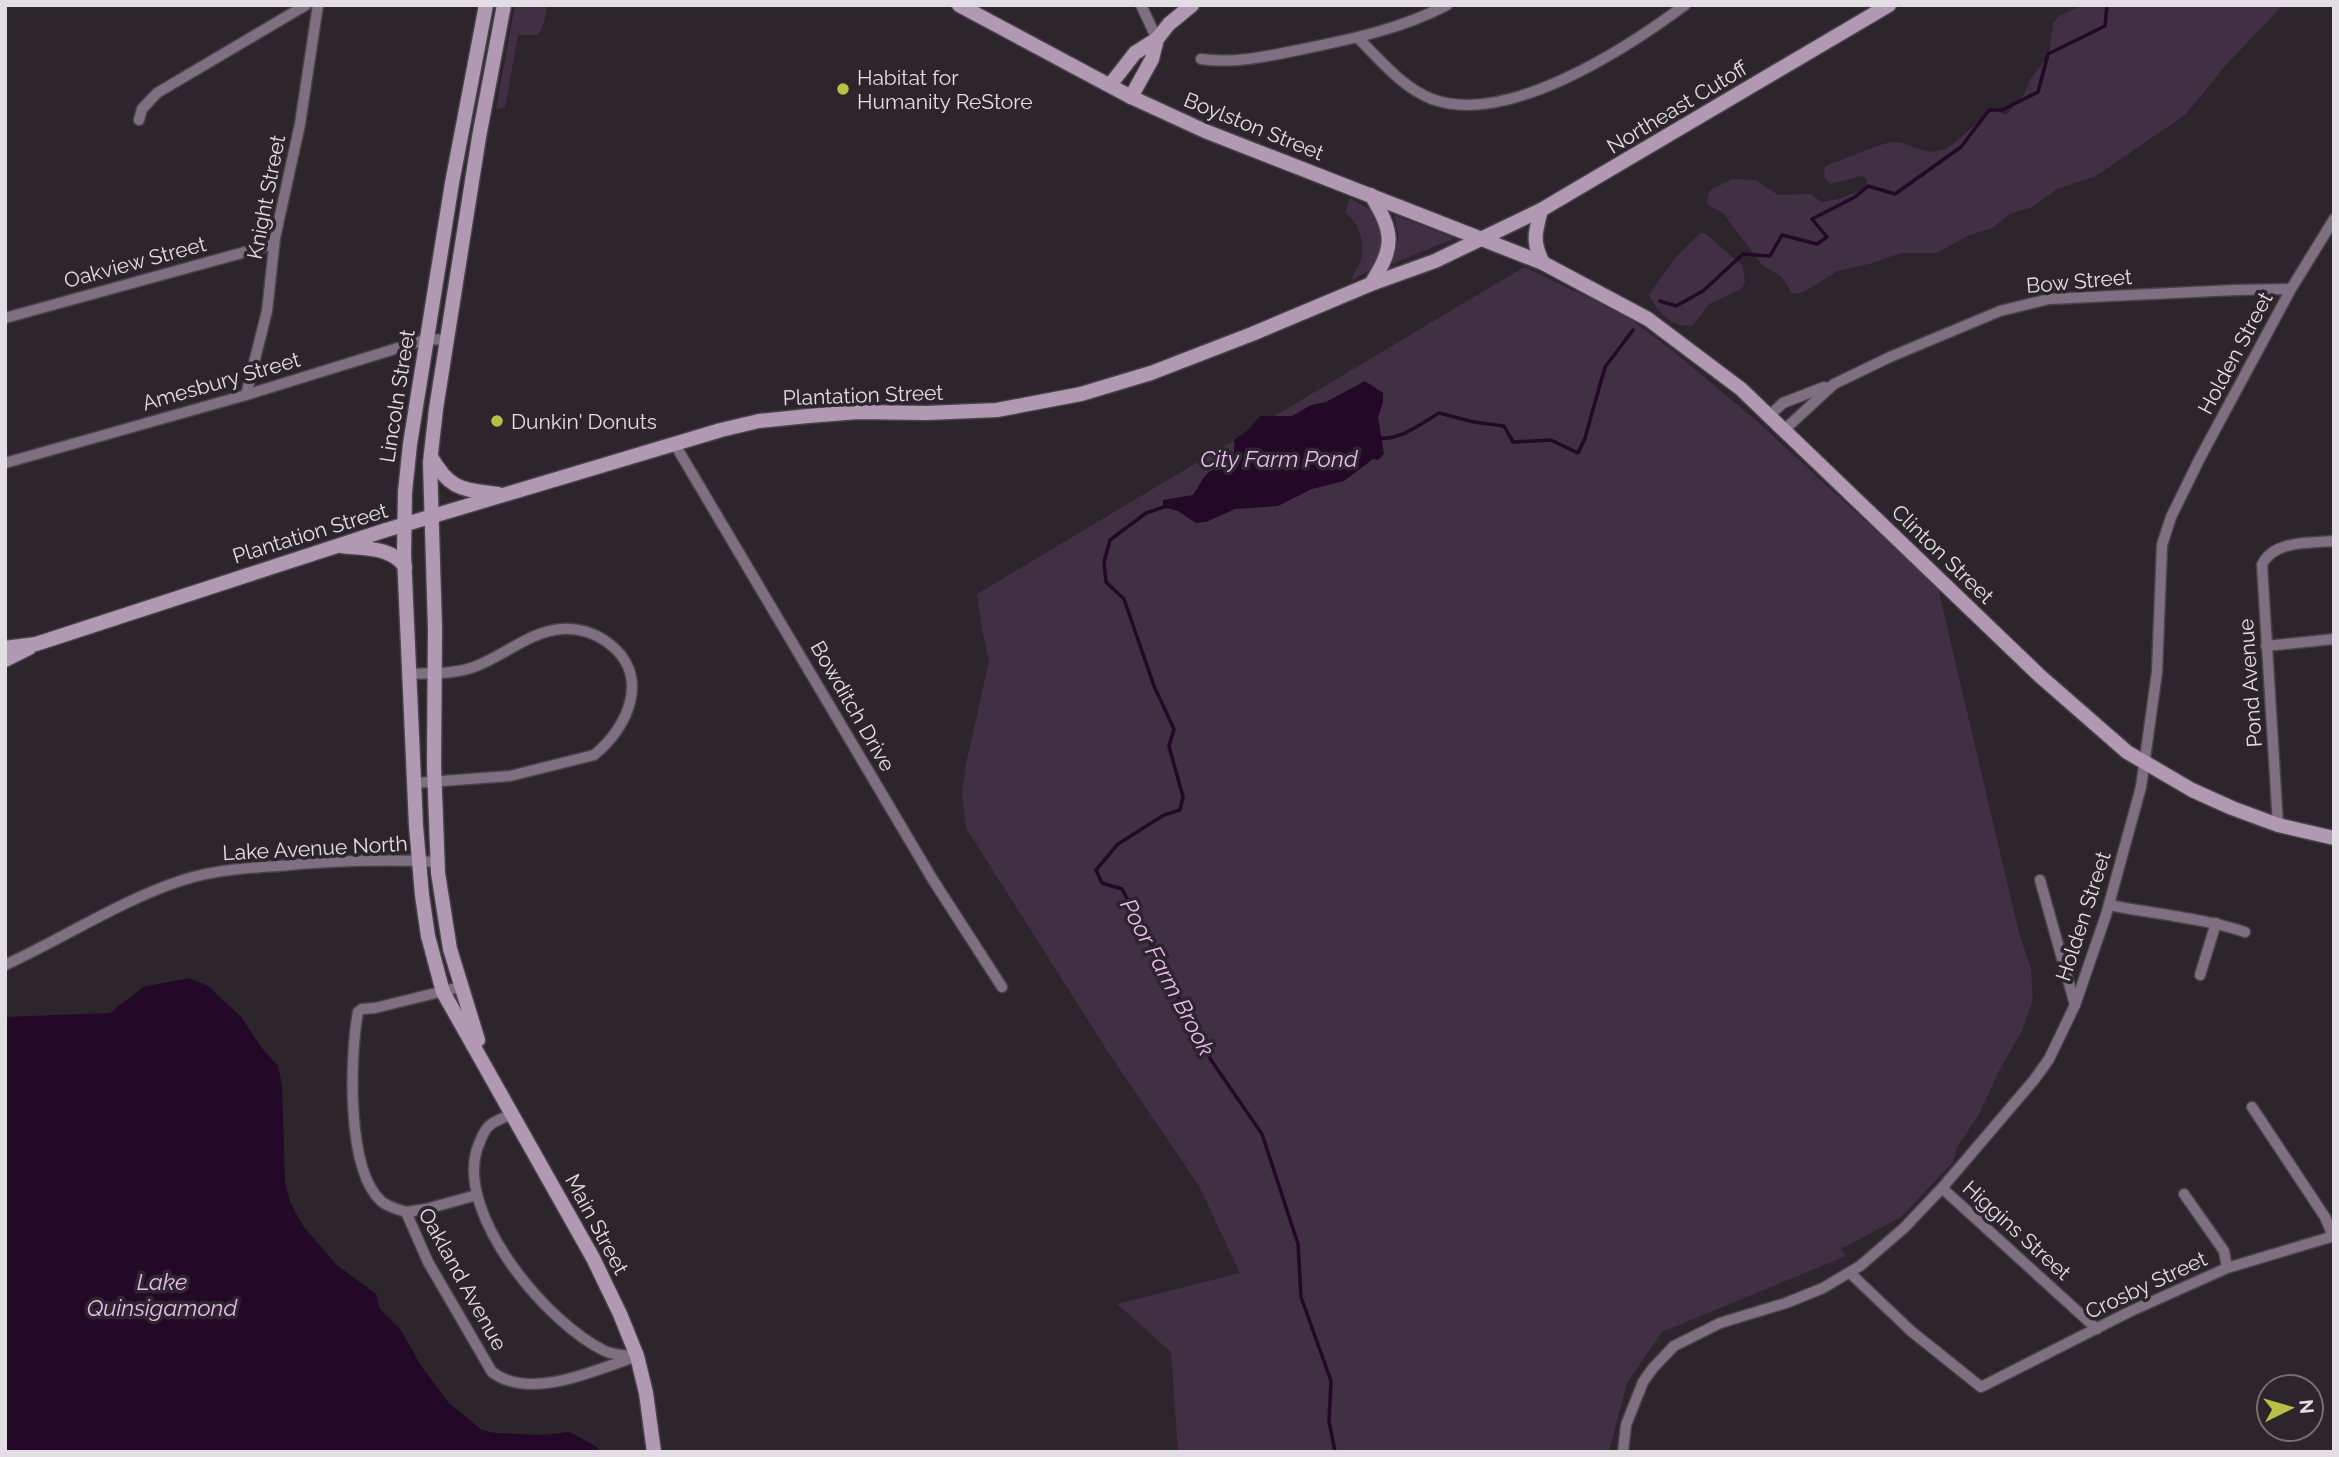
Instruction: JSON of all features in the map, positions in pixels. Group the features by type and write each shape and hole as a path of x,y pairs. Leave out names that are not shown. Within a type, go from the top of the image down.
{"main road":[{"name":"Lincoln Street","path":"426,924 418,861 404,525 410,444 453,176 486,5"},
{"name":"Lincoln Street","path":"444,913 438,862 434,781 431,457 436,409 481,124 504,5"},
{"name":"Boylston Street","path":"959,5 1131,97 1222,138 1485,238 1543,263"},
{"path":"1110,85 1135,53 1157,39 1168,24 1192,5"},
{"name":"Northeast Cutoff","path":"1485,238 1541,210 1888,5"},
{"path":"1131,97 1152,59 1157,39"},
{"path":"464,120 481,124"},
{"path":"453,176 473,179"},
{"path":"1371,195 1384,216 1390,236 1388,254 1371,284"},
{"path":"1541,210 1534,239 1543,263"},
{"name":"Plantation Street","path":"5,660 36,644 336,546 674,443 759,421 858,412 966,413 1053,401 1151,373 1435,261 1485,238"},
{"name":"Clinton Street","path":"1543,263 1647,319 1741,389 2040,676 2127,752 2192,790 2232,808 2278,825 2334,838"},
{"path":"431,457 441,475 459,488 502,495"},
{"path":"336,546 383,551 394,555 405,567"},
{"name":"Plantation Street","path":"5,648 36,644"},
{"name":"Main Street","path":"444,913 460,987 491,1074"},
{"name":"Main Street","path":"426,924 443,992 593,1258 620,1314 637,1356 646,1393 654,1452"}],"street":[{"path":"139,120 142,109 157,93 306,5"},
{"name":"Knight Street","path":"246,395 267,311 274,244 300,124 318,5"},
{"path":"1142,5 1157,39"},
{"path":"1201,59 1216,61 1254,58 1358,38 1394,27 1447,5"},
{"path":"1358,38 1390,70 1413,89 1430,98 1463,105 1484,103 1521,96 1585,68 1640,38 1685,5"},
{"name":"Holden Street","path":"1623,1452 1626,1425 1643,1382 1674,1346 1720,1323 1808,1294 1850,1273 1887,1244 1942,1188 2049,1059 2075,1004 2109,905 2141,787 2157,672 2162,545 2171,517 2291,289 2334,219"},
{"name":"Oakview Street","path":"5,318 274,244"},
{"name":"Bow Street","path":"1769,416 1783,403 1843,380 1890,357 2000,311 2049,299 2291,289"},
{"name":"Amesbury Street","path":"5,463 246,395 427,340 447,340"},
{"name":"Bow Street","path":"1784,430 1820,395 1843,380"},
{"name":"Bowditch Drive","path":"674,443 933,880 1002,987"},
{"name":"Pond Avenue","path":"2278,825 2262,565 2266,555 2280,547 2334,541"},
{"path":"411,674 471,668 546,631 574,629 587,632 610,644 621,654 632,681 628,710 622,724 615,735 594,755 510,776 415,783"},
{"path":"2266,646 2334,639"},
{"name":"Lake Avenue North","path":"5,965 183,880 244,869 308,863 438,862"},
{"path":"2040,880 2075,1004"},
{"path":"2109,905 2216,923 2245,932"},
{"path":"2200,975 2216,923"},
{"name":"Oakland Avenue","path":"460,987 358,1012 354,1032 353,1100 362,1170 367,1182 380,1200 406,1212 428,1262 454,1309 492,1372 503,1380 528,1384 554,1381 637,1356"},
{"path":"2252,1107 2313,1198 2333,1236"},
{"path":"513,1114 490,1124 479,1143 474,1170 477,1195 493,1236 539,1298 566,1323 603,1350 637,1356"},
{"name":"Higgins Street","path":"1942,1188 2098,1329"},
{"path":"2184,1194 2224,1251 2227,1268"},
{"path":"406,1212 477,1195"},
{"name":"Crosby Street","path":"1850,1273 1911,1331 1982,1387 2131,1311 2227,1268 2333,1236"}],"shaded area":[{"path":"515,5 547,5 544,23 538,35 518,35 505,108 496,109"},
{"path":"2083,5 2283,5 2227,64 2185,115 2096,176 2057,189 2032,207 2010,214 1992,228 1970,235 1936,253 1901,253 1837,271 1804,292 1792,294 1782,277 1762,265 1723,213 1707,204 1709,191 1732,179 1756,180 1778,195 1811,194 1821,202 1839,199 1867,188 1867,180 1862,176 1830,184 1824,177 1825,166 1892,142 1932,152 1946,148 1991,112 1997,111 2006,115 2024,94 2031,78 2049,55 2053,23 2060,15"},
{"path":"1350,198 1374,212 1381,223 1384,245 1374,268 1352,280 1361,259 1362,246 1357,227 1345,212"},
{"path":"1394,215 1455,238 1392,264 1399,236"},
{"path":"1700,233 1706,234 1743,266 1745,282 1741,289 1709,304 1693,325 1685,326 1666,318 1649,295 1676,257"},
{"path":"1524,267 1625,315 1673,351 1758,422 1938,588 2019,933 2031,969 2033,1000 2021,1033 1978,1116 1957,1147 1953,1162 1901,1217 1841,1249 1846,1256 1662,1332 1627,1383 1609,1452 1178,1452 1171,1352 1117,1304 1240,1273 1199,1186 1110,1055 966,828 962,792 989,661 977,594"}],"water":[{"name":"City Farm Pond","path":"1365,381 1383,393 1378,417 1384,454 1378,460 1373,459 1344,481 1312,489 1278,506 1235,509 1206,522 1196,523 1178,511 1163,507 1163,500 1193,495 1205,476 1230,462 1234,440 1248,430 1260,416 1292,416"},
{"name":"Lake Quinsigamond","path":"189,978 208,986 241,1017 261,1047 278,1066 282,1085 285,1182 290,1202 303,1226 337,1265 376,1294 380,1309 401,1330 420,1364 448,1402 482,1430 543,1435 570,1432 597,1447 599,1452 5,1452 5,1017 110,1013 143,987"}],"waterway":[{"name":"Poor Farm Brook","path":"1660,301 1676,306 1703,291 1743,254 1770,256 1782,235 1817,244 1827,237 1812,219 1855,197 1868,186 1895,194 1961,147 1989,110 2002,110 2038,92 2048,54 2105,26 2107,5"},
{"name":"Poor Farm Brook","path":"1380,438 1403,434 1439,413 1504,426 1513,442 1551,440 1578,453 1585,438 1605,367 1633,330"},
{"name":"Poor Farm Brook","path":"1167,506 1146,513 1110,540 1104,562 1106,582 1124,599 1154,686 1174,729 1169,746 1183,797 1180,810 1164,815 1118,844 1096,870 1102,883 1122,889 1211,1060 1262,1134 1298,1244 1301,1297 1331,1381 1329,1421 1335,1452"}],"place":[{"name":"Habitat for Humanity ReStore","path":"843,89"},
{"name":"Dunkin' Donuts","path":"497,421"}]}
